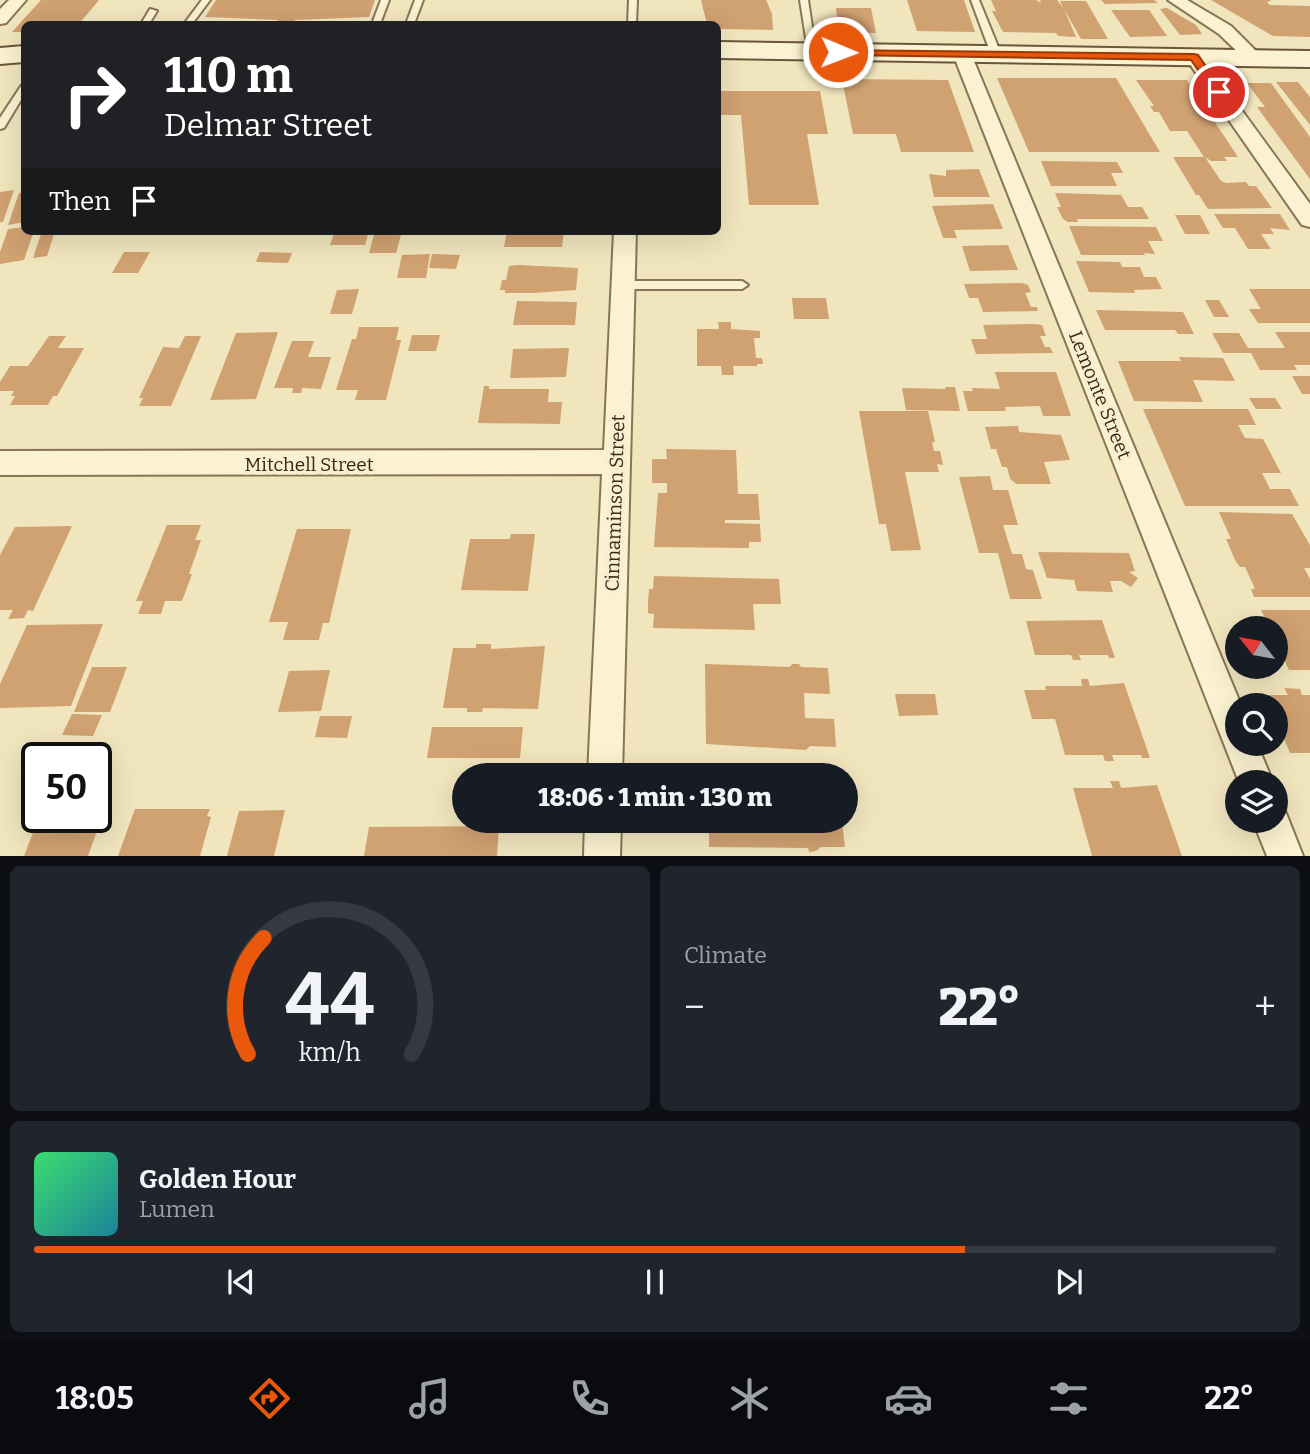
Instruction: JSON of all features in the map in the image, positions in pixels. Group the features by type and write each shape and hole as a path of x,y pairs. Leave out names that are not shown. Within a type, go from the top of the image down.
{"main road":[{"path":"721,51 1310,59"},
{"path":"0,56 21,54"}],"street":[{"path":"0,19 18,0"},
{"path":"1176,0 1225,30 1254,58"},
{"name":"Lemonte Street","path":"962,54 1225,707"},
{"path":"1194,57 1310,220"},
{"name":"Cinnaminson Street","path":"605,763 625,235"},
{"name":"Mitchell Street","path":"0,463 617,462"},
{"path":"602,856 603,833"},
{"path":"1276,833 1285,856"}],"lane":[{"path":"190,21 206,0"},
{"path":"377,21 385,0"},
{"path":"411,21 419,0"},
{"path":"632,21 633,0"},
{"path":"804,0 813,51"},
{"path":"975,0 996,54"},
{"path":"147,21 153,11"},
{"path":"0,126 21,93"},
{"path":"623,285 742,285"}],"building":[{"path":"41,0 99,0 82,21 22,21"},
{"path":"216,0 375,0 369,17 277,21 205,17"},
{"path":"701,0 766,0 772,14 773,30 721,29 721,21 706,21"},
{"path":"907,0 964,0 975,32 917,31"},
{"path":"991,0 1036,0 1041,3 1040,0 1057,0 1063,8 1060,1 1086,1 1108,39 1081,39 1064,9 1076,37 1058,36 1056,33 1003,32 992,11 996,11"},
{"path":"1101,0 1154,0 1158,3 1105,4"},
{"path":"1211,0 1272,0 1267,2 1270,5 1310,6 1310,37 1273,36"},
{"path":"836,8 871,8 876,33 834,32 831,17 837,17"},
{"path":"1167,8 1196,25 1202,34 1180,35 1160,9"},
{"path":"1111,10 1149,10 1167,36 1130,37"},
{"path":"21,22 21,32 12,32"},
{"path":"997,78 1116,78 1160,152 1029,152"},
{"path":"842,79 948,80 974,152 901,152 896,134 853,134"},
{"path":"1136,80 1187,80 1238,157 1224,157 1227,161 1211,161 1205,157 1221,181 1246,182 1249,186 1256,186 1272,208 1208,209 1199,195 1196,195 1173,157 1204,157 1187,131 1170,131 1159,112 1154,112 1150,106 1154,106"},
{"path":"1276,82 1298,82 1310,97 1310,125"},
{"path":"1247,83 1271,83 1310,137 1310,179 1257,107 1265,107"},
{"path":"721,91 820,91 828,134 807,134 819,205 749,205 741,115 721,115"},
{"path":"1041,161 1117,162 1123,173 1111,173 1117,186 1051,186"},
{"path":"979,169 990,197 934,197 929,174 946,176 946,170"},
{"path":"14,190 3,222 0,222 0,192"},
{"path":"19,193 21,223 8,225"},
{"path":"1055,193 1121,195 1128,207 1142,207 1149,219 1077,219 1078,222 1068,222 1063,219 1057,207 1061,207"},
{"path":"993,204 1003,229 954,230 957,238 943,238 932,206"},
{"path":"1214,214 1280,214 1290,230 1270,228 1274,234 1261,234 1271,249 1248,249 1235,228 1223,228"},
{"path":"1175,215 1200,215 1210,234 1185,234"},
{"path":"1069,226 1156,227 1163,241 1148,241 1155,254 1081,255"},
{"path":"21,227 21,235 33,235 24,260 0,264 0,252 8,229"},
{"path":"41,235 54,235 47,256 33,258"},
{"path":"334,235 368,235 365,245 330,245"},
{"path":"374,235 401,235 396,253 369,253"},
{"path":"506,235 564,235 562,247 504,247"},
{"path":"1008,245 1018,270 970,271 962,246"},
{"path":"124,252 150,252 138,273 112,273"},
{"path":"260,252 292,253 288,263 256,262"},
{"path":"430,254 426,278 397,278 402,255"},
{"path":"432,254 460,255 456,269 429,268"},
{"path":"1076,261 1120,262 1122,267 1140,267 1144,277 1156,277 1162,289 1134,290 1135,293 1089,292"},
{"path":"509,266 578,268 576,290 505,293 505,290 500,290 502,280 506,280"},
{"path":"964,284 1028,285 1031,292 1025,293 1031,307 1037,307 1038,311 983,312 978,298 969,298"},
{"path":"359,289 352,314 330,314 337,290"},
{"path":"1249,289 1310,289 1310,323 1258,323 1249,309 1261,309"},
{"path":"792,298 826,298 829,319 794,319"},
{"path":"1205,300 1219,300 1229,317 1214,317"},
{"path":"517,301 577,302 575,325 513,325"},
{"path":"1096,310 1183,312 1194,334 1178,334 1175,330 1105,330"},
{"path":"718,322 731,322 731,329 760,331 760,338 754,338 756,358 762,358 763,364 733,366 734,375 722,375 721,366 697,366 697,329 719,329"},
{"path":"983,325 1042,325 1046,336 1040,336 1045,347 1050,347 1053,353 976,354 971,339 987,339"},
{"path":"359,327 399,327 396,340 401,340 386,400 355,400 358,390 336,390 352,339 356,339"},
{"path":"278,332 256,399 210,400 236,333"},
{"path":"1275,332 1310,332 1310,365 1294,365 1297,370 1260,370 1251,353 1223,353 1212,333 1239,333 1248,348 1285,348"},
{"path":"412,335 440,335 436,351 408,351"},
{"path":"49,336 66,336 58,348 84,348 57,396 53,396 48,405 10,405 15,396 11,396 14,391 0,391 0,382 10,366 28,366"},
{"path":"185,336 201,336 171,406 139,406 143,398 139,398 163,347 179,348"},
{"path":"292,341 314,341 308,357 331,357 321,389 302,388 301,393 292,393 293,388 274,388"},
{"path":"569,348 566,377 510,378 513,349"},
{"path":"1179,357 1223,358 1235,381 1193,380 1203,402 1134,401 1118,361 1181,361"},
{"path":"995,372 1056,372 1071,416 1043,416 1040,406 1005,407 1006,411 968,411 963,391 973,391 972,388 1000,389"},
{"path":"1292,376 1310,376 1310,394 1302,394"},
{"path":"484,386 489,386 489,389 549,389 548,402 562,402 560,424 478,423"},
{"path":"945,387 955,387 960,411 906,410 902,388 946,389"},
{"path":"1249,398 1275,398 1282,409 1256,409"},
{"path":"1143,409 1248,409 1256,425 1238,425 1245,438 1263,439 1281,473 1262,473 1270,489 1290,489 1299,506 1185,506"},
{"path":"859,411 928,411 935,442 932,442 934,451 940,451 943,465 937,464 939,472 905,472 921,550 891,551 886,524 879,524"},
{"path":"1018,426 1019,432 1061,435 1070,460 1044,462 1051,484 1017,484 1010,479 1007,467 1002,467 996,449 991,449 985,427"},
{"path":"666,449 736,450 738,494 758,494 760,520 725,520 725,523 760,524 761,542 749,542 749,548 654,547 658,493 667,493 667,483 652,483 652,459 667,459"},
{"path":"990,476 993,490 1008,490 1018,525 1003,525 1012,554 1022,554 1026,569 1033,570 1042,599 1010,599 998,553 979,553 959,477"},
{"path":"1219,512 1292,514 1310,545 1310,568 1304,568 1310,579 1310,597 1254,597 1251,589 1255,589 1245,567 1240,567 1235,560 1226,539 1231,539"},
{"path":"167,525 201,525 195,540 201,540 189,574 192,574 182,601 165,601 161,614 138,614 143,601 136,601"},
{"path":"72,526 33,611 28,610 24,618 8,619 13,610 0,610 0,555 15,527"},
{"path":"297,529 351,529 329,623 323,623 319,640 283,640 288,622 269,622"},
{"path":"511,534 535,534 528,591 461,590 470,539 510,539"},
{"path":"1038,552 1129,553 1135,571 1129,572 1138,578 1131,587 1121,581 1110,581 1113,592 1077,591 1074,580 1047,578"},
{"path":"654,576 779,579 781,604 753,604 755,630 653,628 654,614 648,613 648,602"},
{"path":"1261,610 1310,610 1310,670 1288,668 1288,616 1264,616"},
{"path":"1102,620 1115,658 1109,658 1108,655 1079,655 1081,660 1073,660 1071,655 1035,655 1026,621"},
{"path":"103,624 71,706 0,708 0,684 27,625"},
{"path":"476,644 491,644 491,649 545,646 538,709 483,708 482,712 467,712 467,708 443,708 453,648 476,648"},
{"path":"705,664 790,667 792,664 799,664 801,667 828,668 830,694 804,693 805,718 834,719 836,747 810,746 806,750 706,744"},
{"path":"92,667 127,667 110,712 74,712"},
{"path":"330,670 321,711 278,712 289,671"},
{"path":"1081,679 1088,679 1090,686 1124,683 1150,758 1142,758 1141,755 1112,755 1114,761 1105,761 1103,755 1065,755 1055,719 1032,719 1024,690 1046,690 1045,686 1082,686"},
{"path":"1284,688 1300,689 1302,695 1310,695 1310,753 1290,753 1288,748 1287,693"},
{"path":"895,694 935,694 938,715 899,716"},
{"path":"72,714 102,715 93,736 62,735"},
{"path":"320,716 352,716 347,738 315,737"},
{"path":"432,727 523,727 520,758 427,758"},
{"path":"1110,781 1119,781 1121,788 1157,785 1182,856 1092,856 1073,788 1113,788"},
{"path":"135,809 210,809 207,816 211,817 200,856 118,856"},
{"path":"285,810 274,856 227,856 239,811"},
{"path":"452,826 452,833 499,833 497,856 364,856 369,827"},
{"path":"33,833 96,833 88,856 24,856"},
{"path":"709,833 843,833 845,847 821,847 809,852 808,848 709,847"}],"route":[{"path":"838,52 1194,57 1219,92"}]}
